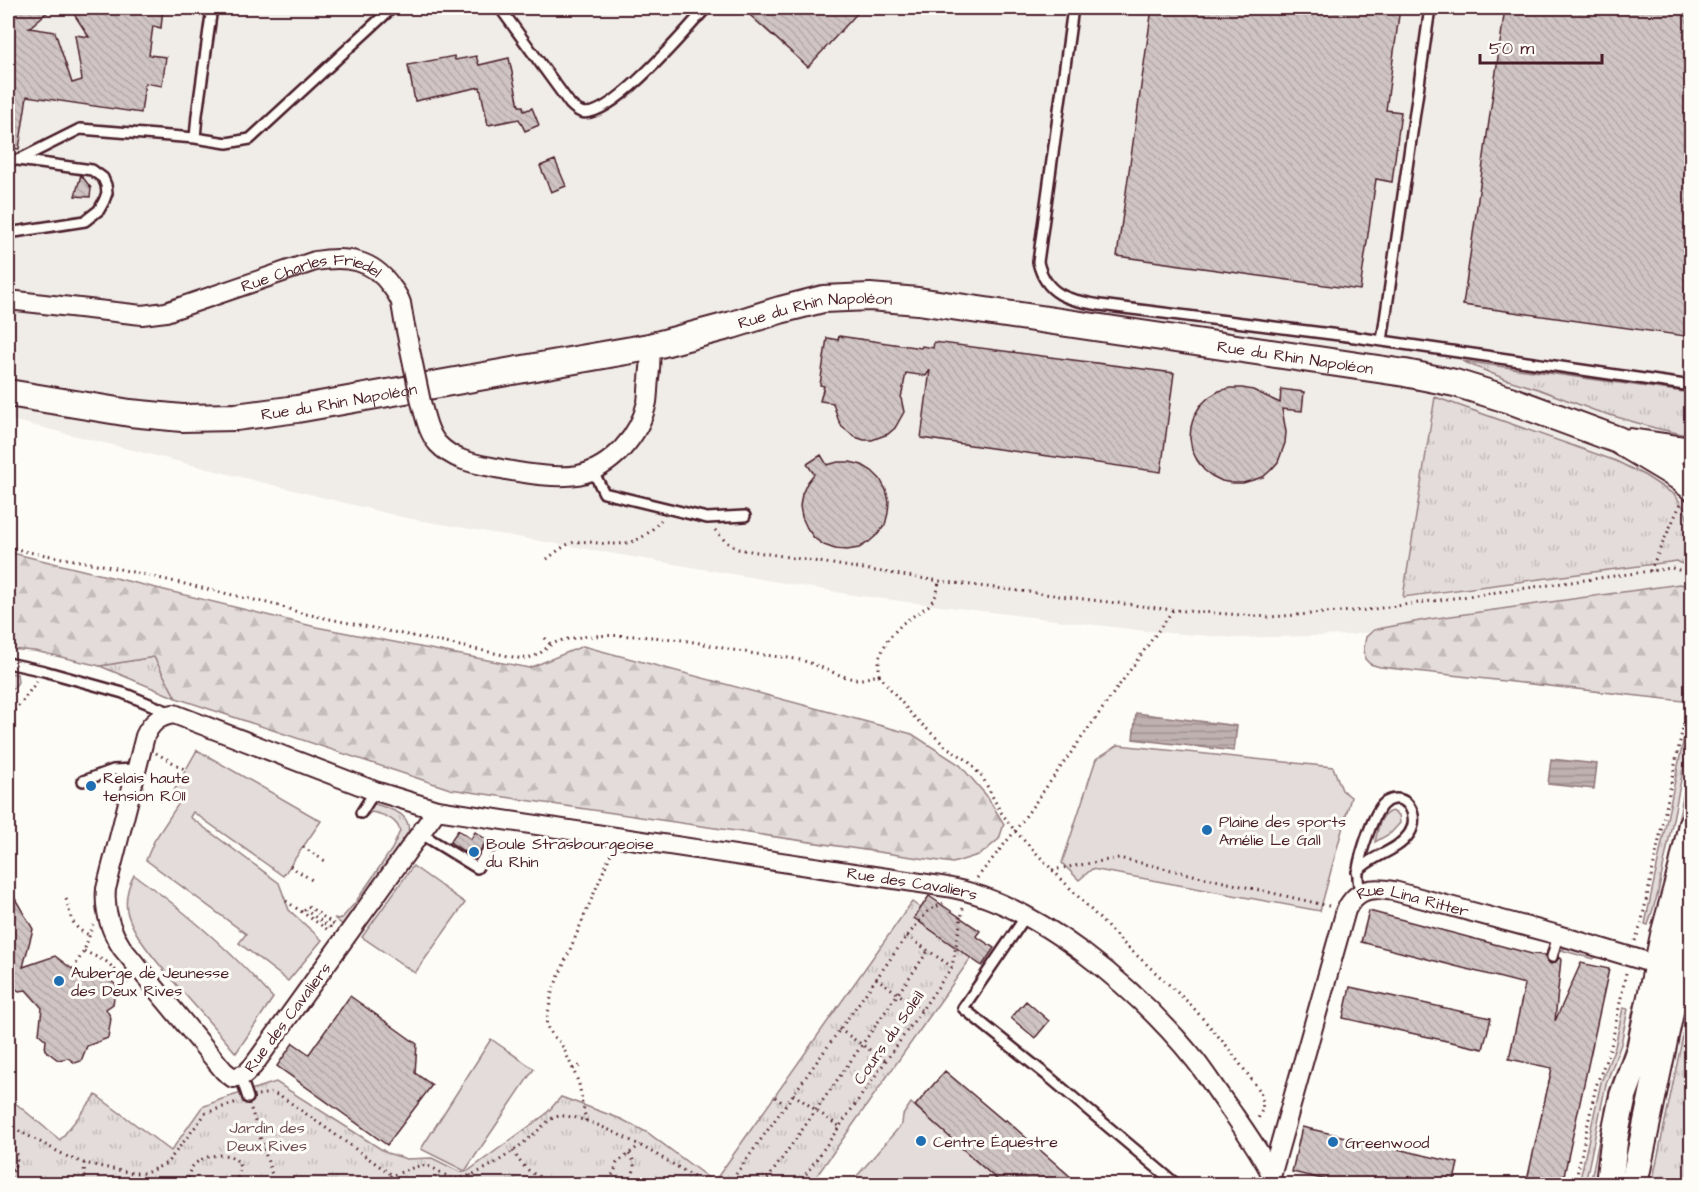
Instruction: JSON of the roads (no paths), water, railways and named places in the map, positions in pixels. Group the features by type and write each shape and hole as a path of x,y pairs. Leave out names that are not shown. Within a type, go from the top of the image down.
{"main road":[{"name":"Rue du Rhin Napoléon","path":"8,393 130,413 182,418 236,417 297,409 649,347 823,299 870,297 918,301 1394,371 1455,383 1510,400 1618,440 1678,476 1687,493"},
{"name":"Rue du Rhin Napoléon","path":"1618,440 1692,451"},
{"path":"1609,1185 1615,1134 1623,1096 1640,1049 1675,974 1664,935 1692,824"},
{"path":"1634,1185 1675,974 1692,907"}],"street":[{"name":"Rue Charles Friedel","path":"8,300 142,315 166,312 315,261 333,258 364,263 375,268 385,277 400,300 421,402 432,435 443,448 459,459 477,465 523,473 577,475 593,471 607,463 620,451 636,429 647,403 651,357 649,347"},
{"name":"Rue des Cavaliers","path":"437,810 343,944 253,1066 241,1077 229,1076 191,1031 122,948 101,911 148,728 160,717 174,714 375,791 437,810 967,891 1000,902 1026,916 1080,950 1124,987 1163,1025 1201,1070 1260,1152 1270,1179"},
{"name":"Rue Lina Ritter","path":"1270,1179 1343,919 1352,899 1360,892 1377,888 1394,891 1558,934 1629,956 1675,974"}],"lane":[{"path":"195,138 196,115 212,8"},
{"path":"18,160 80,129 195,138 227,143 250,139 392,8"},
{"path":"501,8 570,105 582,113 607,105 651,69 706,8"},
{"path":"1073,8 1038,262 1041,274 1049,286 1060,295 1074,301 1100,305 1382,341 1692,386"},
{"path":"1382,341 1430,8"},
{"path":"8,159 92,170 103,178 107,193 99,210 85,221 8,232"},
{"path":"593,471 604,493 707,518 744,516"},
{"path":"8,663 123,693 174,714"},
{"path":"83,781 113,770 136,769"},
{"path":"361,813 375,791"},
{"path":"1357,872 1368,862 1388,853 1411,831 1413,812 1406,802 1392,799 1386,801 1376,813 1357,872 1360,892"},
{"path":"420,833 477,868 491,846"},
{"path":"1026,916 963,1008 1176,1185"},
{"path":"1552,957 1558,934"},
{"path":"241,1077 248,1098"}],"place":[{"name":"Relais haute tension R011","path":"91,786"},
{"name":"Plaine des sports Amélie Le Gall","path":"1207,830"},
{"name":"Boule Strasbourgeoise du Rhin","path":"474,852"},
{"name":"Auberge de Jeunesse des Deux Rives","path":"59,981"},
{"name":"Centre Équestre","path":"921,1141"},
{"name":"Greenwood","path":"1333,1142"}],"park label":[{"name":"Jardin des Deux Rives","path":"267,1136"}]}
